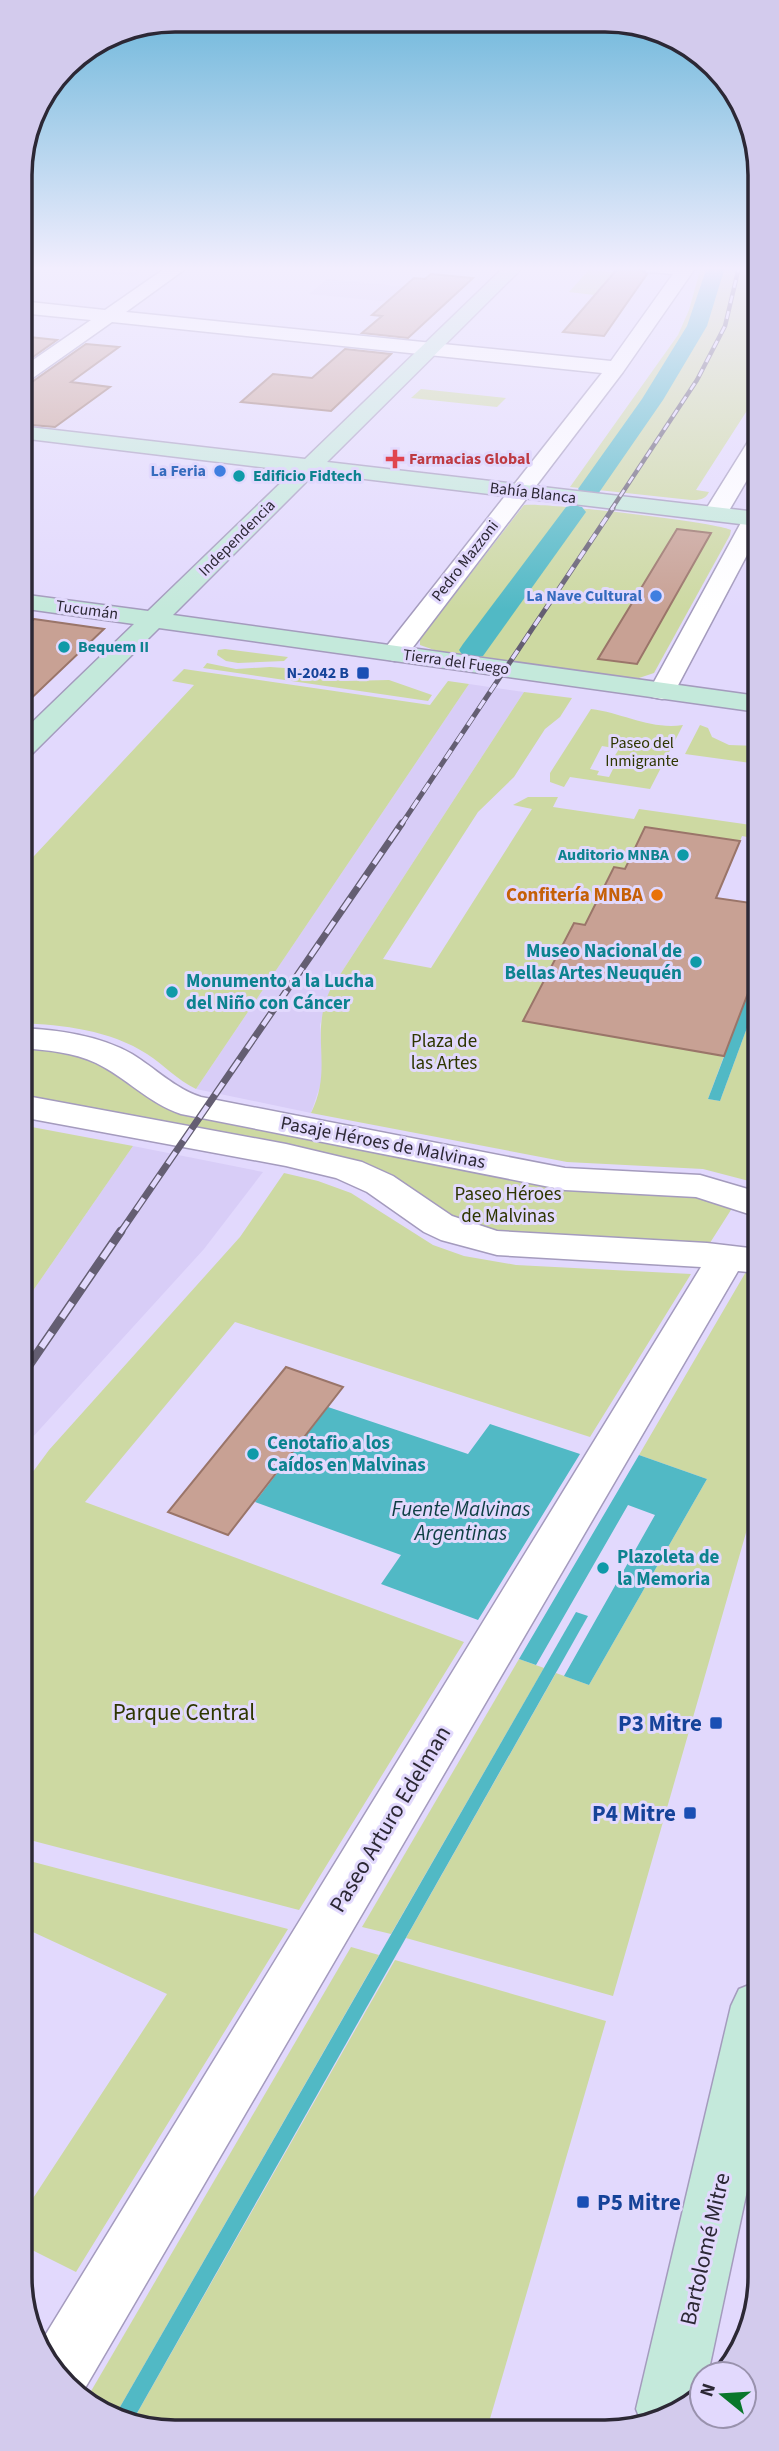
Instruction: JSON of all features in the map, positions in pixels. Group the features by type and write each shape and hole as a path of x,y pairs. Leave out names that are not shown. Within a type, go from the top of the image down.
{"main road":[{"name":"Independencia","path":"32,738 398,381"},
{"name":"Bahía Blanca","path":"32,433 748,518"},
{"name":"Tucumán","path":"32,603 154,619"},
{"name":"Tierra del Fuego","path":"154,619 748,703"},
{"name":"Bartolomé Mitre","path":"669,2404 747,2074"}],"street":[{"name":"Pedro Mazzoni","path":"395,653 606,381"},
{"path":"715,514 748,460"},
{"path":"662,691 748,534"},
{"name":"Pasaje Héroes de Malvinas","path":"32,1039 67,1044 107,1056 163,1094 194,1106 565,1178 699,1186 748,1202"},
{"name":"Pasaje Héroes de Malvinas","path":"32,1107 340,1168 380,1184 438,1224 455,1232 497,1243 541,1248 707,1255 740,1264"},
{"name":"Paseo Arturo Edelman","path":"63,2365 740,1264"}],"shaded area":[{"path":"469,684 524,692 330,990 320,1025 323,1077 311,1113 196,1089"},
{"path":"133,1146 263,1172 204,1249 32,1438 32,1292"}],"green space":[{"path":"645,381 748,381 748,409 696,490 709,492 704,498 691,500 570,487"},
{"path":"421,389 506,398 497,407 411,398"},
{"path":"524,505 628,513 731,530 654,673 639,678 623,677 440,652 420,645 420,639"},
{"path":"218,650 288,657 284,661 238,663 226,661 217,655"},
{"path":"207,663 236,669 270,667 329,671 345,681 389,680 432,695 428,701 203,668"},
{"path":"184,669 430,705 448,681 469,684 196,1089 147,1054 118,1039 70,1027 32,1024 32,858 194,685 172,681"},
{"name":"Plaza de las Artes","path":"524,692 572,698 560,717 545,729 514,777 478,812 383,959 431,968 532,809 513,805 528,797 558,797 553,807 634,819 639,809 748,825 748,837 742,836 740,841 645,827 625,869 613,868 585,925 574,923 524,1021 724,1056 708,1099 720,1101 748,1026 748,1181 703,1169 567,1162 311,1113 321,1080 321,1022 330,990"},
{"name":"Paseo del Inmigrante","path":"591,709 648,723 683,725 650,789 570,777 564,787 550,782 550,773","holes":["602,746 619,749 609,765 614,767 609,777 597,775 599,771 590,769"]},
{"path":"700,725 708,728 712,737 729,745 748,746 748,763 685,754"},
{"name":"Paseo Héroes de Malvinas","path":"32,1046 89,1058 148,1095 736,1202 708,1246 478,1230 311,1152 32,1100"},
{"path":"32,1127 133,1146 32,1292"},
{"name":"Parque Central","path":"284,1173 351,1193 433,1245 464,1256 516,1265 691,1274 590,1437 235,1322 85,1502 464,1642 299,1910 32,1841 32,1473 49,1450 240,1237"},
{"path":"747,1270 747,1528 613,1996 406,1938 556,1673 589,1685 707,1479 639,1455"},
{"path":"519,1659 544,1668 391,1934 362,1927"},
{"path":"32,1862 288,1929 76,2272 32,2250 32,2200 167,1994 32,1932"},
{"path":"351,1947 379,1955 119,2408 91,2392"},
{"path":"395,1960 606,2021 490,2420 175,2420 137,2414"}],"water":[{"path":"748,994 748,1026 720,1101 708,1099"},
{"name":"Fuente Malvinas Argentinas","path":"328,1407 468,1454 490,1424 580,1454 478,1620 381,1584 401,1555 255,1502"},
{"path":"639,1455 707,1479 589,1685 564,1676 655,1515 628,1505 536,1665 519,1659"},
{"path":"576,1612 588,1616 136,2414 119,2408"}],"building":[{"path":"72,381 110,387 55,427 32,425 32,382"},
{"path":"265,381 362,381 331,411 241,402"},
{"name":"La Nave Cultural","path":"677,529 711,533 637,664 598,659"},
{"name":"Bequem II","path":"32,621 104,629 32,698"},
{"name":"Museo Nacional de Bellas Artes Neuquén","path":"645,827 740,841 716,898 748,903 748,994 724,1056 523,1021 574,923 585,925 614,867 625,869"},
{"name":"Cenotafio a los Caídos en Malvinas","path":"286,1367 343,1387 228,1535 168,1512"}],"waterway":[{"path":"590,489 663,381"},
{"path":"473,650 574,512"}],"railway":[{"path":"611,510 696,381"},
{"path":"401,825 613,508"},
{"path":"120,1233 402,823"},
{"path":"32,1361 121,1231"}],"place":[{"name":"Farmacias Global","path":"395,459"},
{"name":"La Feria","path":"220,471"},
{"name":"Edificio Fidtech","path":"239,476"},
{"name":"La Nave Cultural","path":"656,596"},
{"name":"Bequem II","path":"64,647"},
{"name":"N-2042 B","path":"363,673"},
{"name":"Auditorio MNBA","path":"683,855"},
{"name":"Confitería MNBA","path":"657,895"},
{"name":"Museo Nacional de Bellas Artes Neuquén","path":"696,962"},
{"name":"Monumento a la Lucha del Niño con Cáncer","path":"172,992"},
{"name":"Cenotafio a los Caídos en Malvinas","path":"253,1454"},
{"name":"Plazoleta de la Memoria","path":"603,1568"},
{"name":"P3 Mitre","path":"716,1723"},
{"name":"P4 Mitre","path":"690,1813"},
{"name":"P5 Mitre","path":"583,2202"}]}
